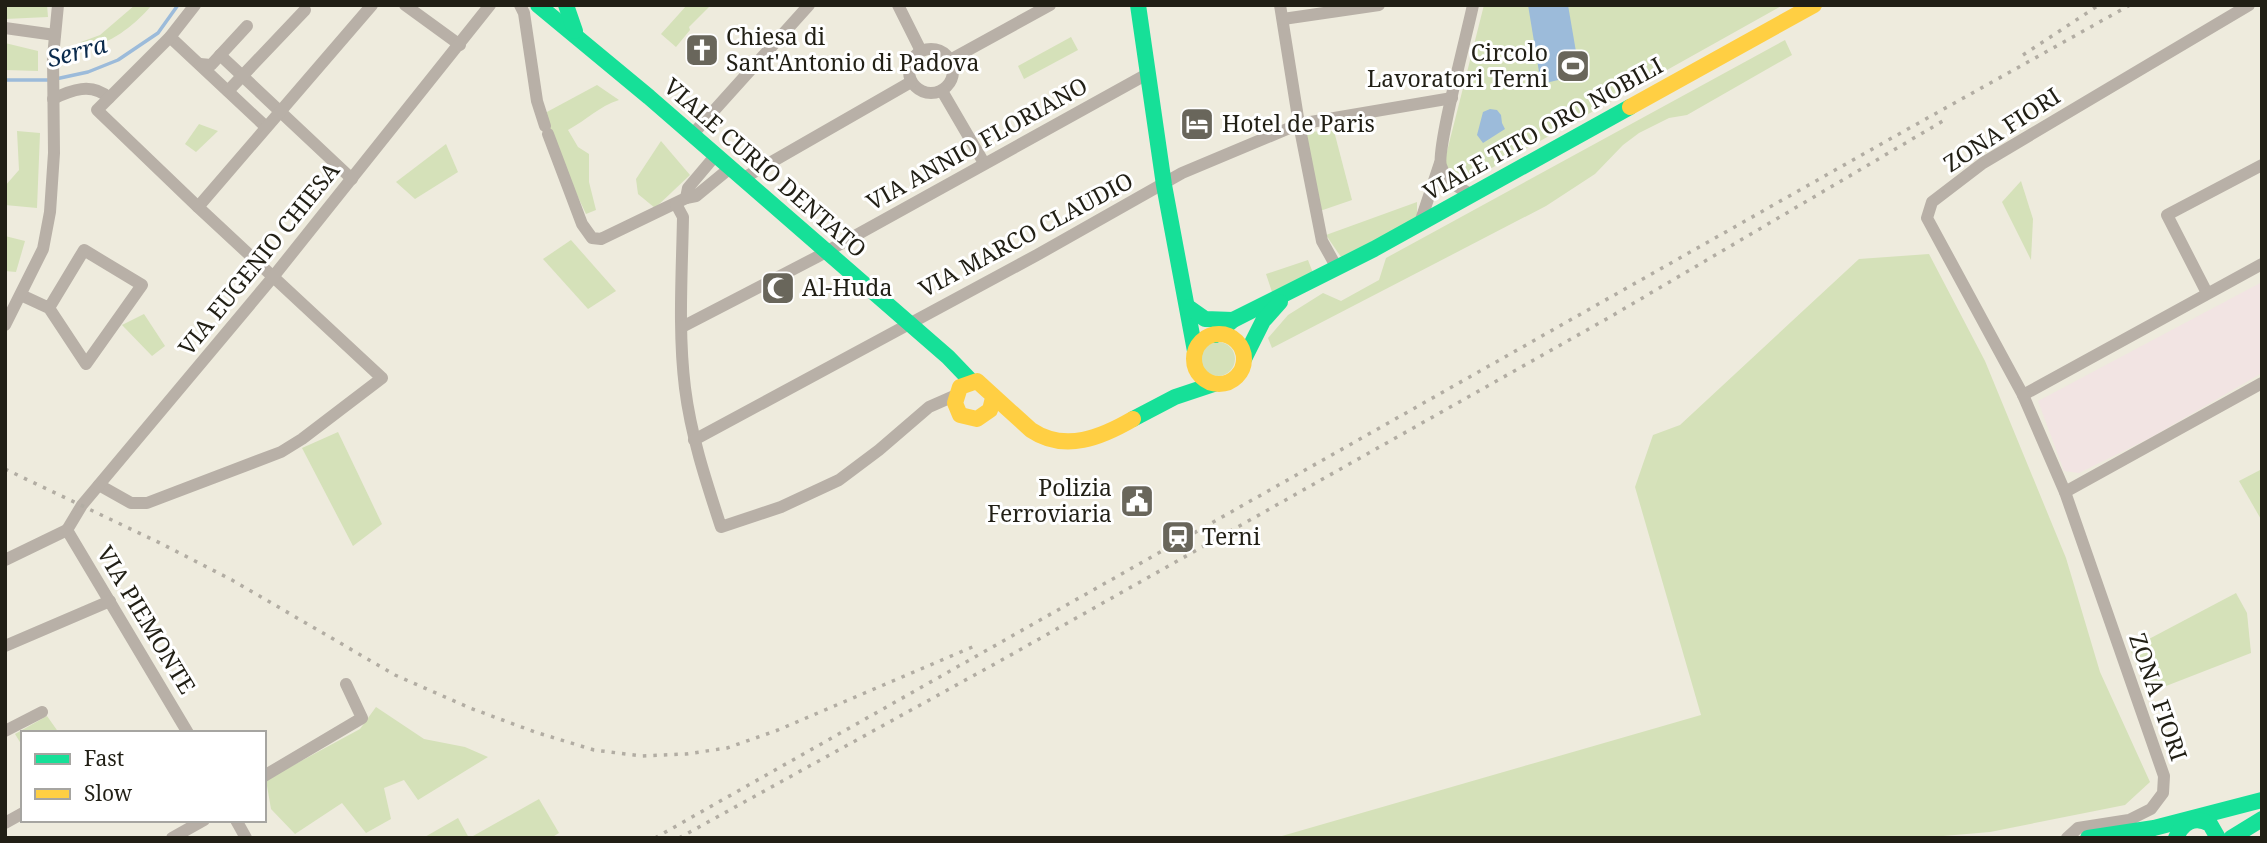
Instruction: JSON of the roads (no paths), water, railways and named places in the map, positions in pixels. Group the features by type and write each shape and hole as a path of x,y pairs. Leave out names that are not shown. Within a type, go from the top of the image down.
{"street":[{"path":"5,325 43,250 50,212 54,153 53,57 58,5"},
{"path":"99,485 131,503 147,503 281,452 382,378 198,208 97,110 170,37 195,5"},
{"path":"198,208 372,5"},
{"path":"405,5 460,45"},
{"name":"VIA EUGENIO CHIESA","path":"67,530 82,505 273,277 487,10 499,5"},
{"path":"520,5 524,13 537,101 546,130 582,224 593,238 601,239 696,196 911,82"},
{"path":"566,5 577,36"},
{"path":"692,135 809,5"},
{"path":"898,5 921,51"},
{"path":"950,61 1050,5"},
{"path":"1138,5 1164,185 1195,356 1201,376 1214,384"},
{"path":"1280,5 1322,242 1336,268"},
{"path":"1283,19 1379,5"},
{"path":"1420,223 1440,163 1473,5"},
{"name":"VIALE TITO ORO NOBILI","path":"1215,335 1233,320 1293,291 1472,195 1811,5"},
{"path":"1792,16 1828,5"},
{"name":"ZONA FIORI","path":"2067,838 2078,828 2129,820 2151,809 2163,793 2164,776 2065,492 2022,395 1927,218 1932,202 1983,163 2250,6"},
{"name":"VIALE CURIO DENTATO","path":"544,8 948,357 961,389 955,406 963,417 974,420 1001,417 1024,422"},
{"path":"228,91 305,10"},
{"path":"200,64 211,65 247,26"},
{"path":"5,28 55,35"},
{"path":"170,37 266,127"},
{"path":"921,51 943,52 950,61 952,79 942,91 928,94 915,88 911,82 911,61 921,51"},
{"path":"220,55 352,179"},
{"name":"VIA ANNIO FLORIANO","path":"682,327 826,252 1149,73"},
{"path":"53,94 74,89 101,90 109,97"},
{"path":"942,91 984,163"},
{"name":"VIA MARCO CLAUDIO","path":"694,440 1182,173 1299,124 1452,98"},
{"path":"715,156 688,188 681,201 682,327 685,387 694,440 721,527 781,507 839,480 929,407 961,389"},
{"path":"1440,163 1447,178 1472,195"},
{"path":"2207,293 2167,215 2262,164"},
{"path":"21,295 48,308 86,364 142,285 84,250 48,308"},
{"path":"2022,395 2262,264"},
{"name":"VIALE TITO ORO NOBILI","path":"1244,359 1257,330 1270,310 1293,291"},
{"path":"1188,307 1205,319 1233,320"},
{"path":"1215,335 1232,337 1243,350 1243,366 1235,379 1191,389 1166,401 1183,382 1203,340 1215,335"},
{"name":"VIALE CURIO DENTATO","path":"961,389 977,381 988,387 993,398 1037,435 1056,442 1075,443 1096,439 1166,401"},
{"path":"2065,492 2262,383"},
{"path":"984,417 993,405 993,398"},
{"path":"5,560 67,530"},
{"name":"VIA PIEMONTE","path":"67,530 187,731"},
{"path":"5,646 110,601"},
{"path":"266,775 362,718 346,684"},
{"path":"5,731 42,712"},
{"path":"2088,838 2117,837 2262,800"},
{"path":"5,823 21,814"},
{"path":"2176,838 2182,824 2194,819 2213,826 2218,838"},
{"path":"2231,838 2262,819"},
{"path":"172,838 200,822"},
{"path":"237,822 246,838"}],"water":[{"path":"1528,5 1568,5 1580,75 1541,84"},
{"path":"1497,110 1501,115 1505,129 1483,143 1477,135 1483,112"}],"waterway":[{"name":"Serra","path":"5,80 51,80 88,72 118,60 158,33 178,5"}],"railway":[{"path":"2023,55 2099,5"},
{"path":"655,838 2130,5"},
{"path":"679,838 1000,661 1610,317 1948,118"},
{"path":"5,469 232,580 395,675 470,708 594,750 642,756 686,754 727,748 778,730 977,645"}],"place":[{"name":"Chiesa di Sant'Antonio di Padova","path":"702,50"},
{"name":"Circolo Lavoratori Terni","path":"1573,66"},
{"name":"Hotel de Paris","path":"1197,124"},
{"name":"Al-Huda","path":"778,288"},
{"name":"Polizia Ferroviaria","path":"1137,501"},
{"name":"Terni","path":"1178,537"}]}
